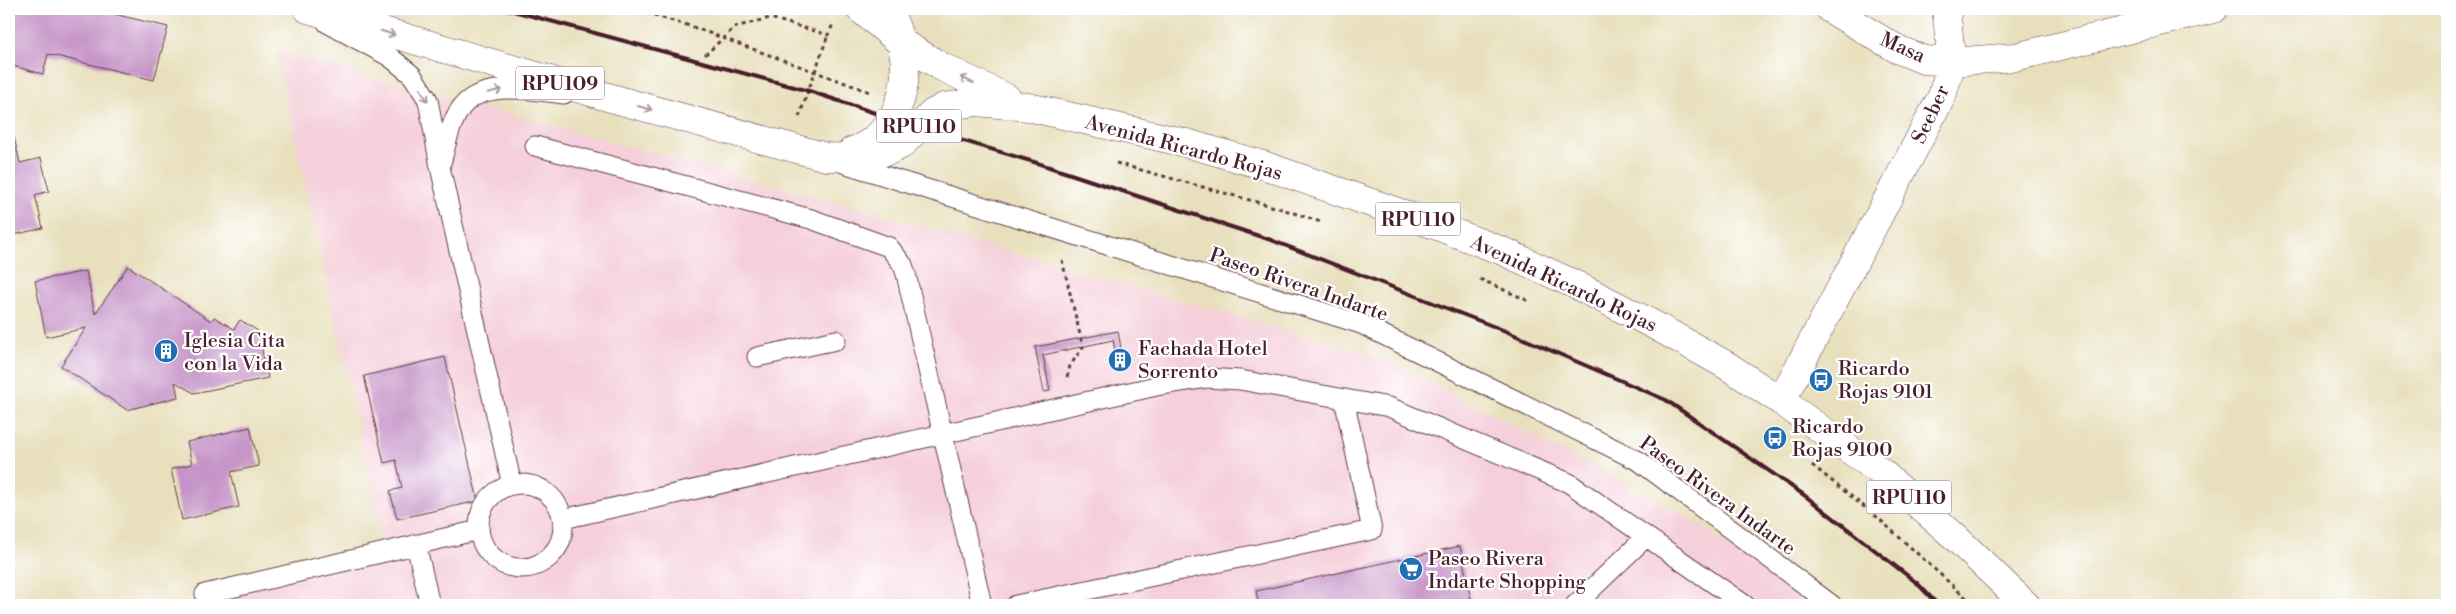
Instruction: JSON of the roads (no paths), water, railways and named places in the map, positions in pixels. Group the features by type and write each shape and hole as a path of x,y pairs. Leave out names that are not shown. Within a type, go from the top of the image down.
{"main road":[{"name":"Avenida Ricardo Rojas","path":"308,9 800,151 851,159 881,154 901,145 933,114 944,107 976,102 1028,107 1186,144 1266,166 1429,222 1497,249 1578,286 1726,365 1781,401 1881,472 1954,536 2026,605"},
{"name":"Avenida Ricardo Rojas","path":"860,9 899,41 967,80 1028,107"},
{"name":"RPU109","path":"889,9 899,41"},
{"name":"Masa","path":"1830,9 1897,49 1924,60 1952,62"},
{"path":"1946,9 1952,62"},
{"name":"Seeber","path":"1781,401 1942,96 1952,62 2015,57 2214,9"},
{"name":"Avenida Ricardo Rojas","path":"800,151 853,150 872,142 887,127 899,102 905,64 899,41"}],"lane":[{"path":"300,9 390,57 412,75 428,100 440,167 512,485"},
{"path":"440,167 451,130 461,108 480,94 506,88 618,100"},
{"path":"535,146 811,219 888,247 903,265 906,274 982,605"},
{"name":"Paseo Rivera Indarte","path":"800,151 1055,228 1361,324 1639,461 1832,605"},
{"path":"757,357 836,340"},
{"path":"563,519 1161,385 1206,378 1240,380 1389,407 1569,483 1745,605"},
{"path":"1016,605 1372,530 1344,399"},
{"path":"512,485 534,486 545,491 556,503 563,519 560,543 553,553 533,566 521,568 508,566 488,553 479,530 484,506 501,489 512,485"},
{"path":"208,605 205,594 479,530"},
{"path":"1575,605 1646,537"},
{"path":"416,544 430,605"}],"railway":[{"path":"506,9 809,91 917,127 1034,162 1271,240 1503,330 1666,400 1804,495 1917,583 1938,605"}],"place":[{"name":"Iglesia Cita con la Vida","path":"166,351"},
{"name":"Fachada Hotel Sorrento","path":"1120,360"},
{"name":"Ricardo Rojas 9101","path":"1821,380"},
{"name":"Ricardo Rojas 9100","path":"1775,438"},
{"name":"Paseo Rivera Indarte Shopping","path":"1411,569"}]}
